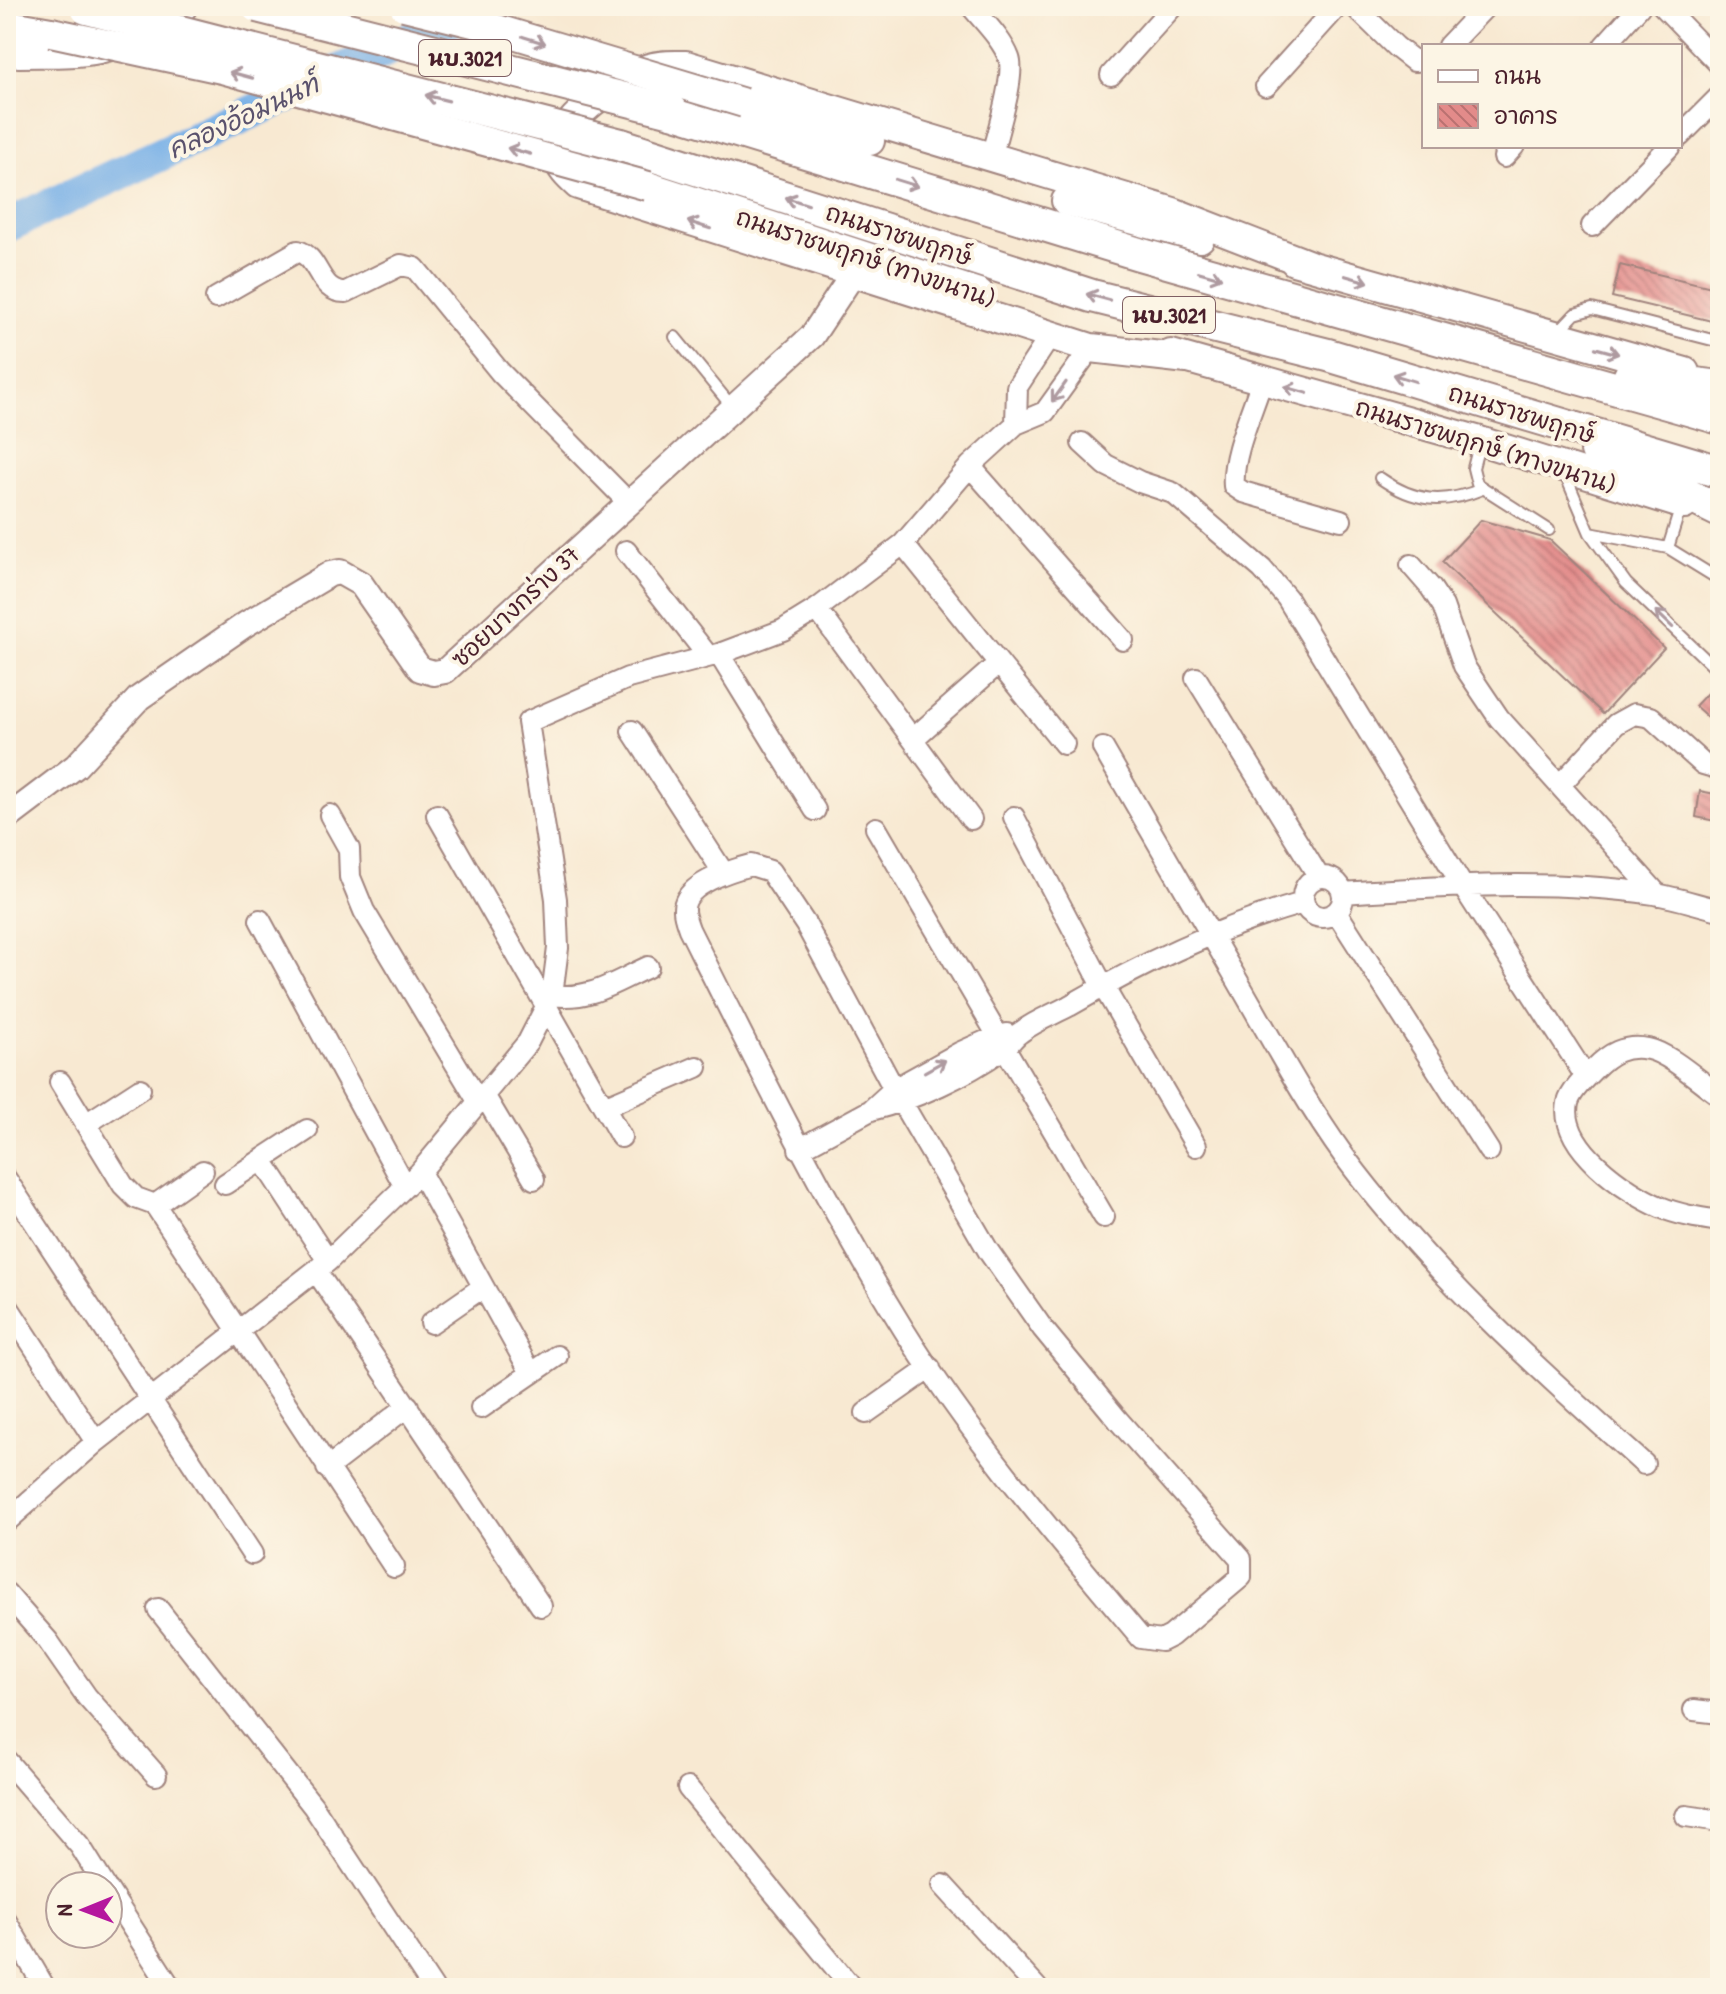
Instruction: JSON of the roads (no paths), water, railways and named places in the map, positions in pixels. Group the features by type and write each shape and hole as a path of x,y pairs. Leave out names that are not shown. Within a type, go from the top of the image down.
{"main road":[{"path":"6,50 18,53 90,52 110,48 134,39 183,6"},
{"name":"ถนนราชพฤกษ์","path":"257,6 672,111 1139,254 1720,418"},
{"name":"นบ.3021","path":"404,6 497,29 1157,228 1310,265 1720,384"},
{"name":"ถนนราชพฤกษ์","path":"81,7 621,145 1092,296 1328,355 1720,472"},
{"name":"ถนนราชพฤกษ์ (ทางขนาน)","path":"6,24 222,69 648,186 1187,359 1480,441 1682,504 1720,512"},
{"path":"1187,359 1091,348 578,185 564,172 557,156 559,140 578,115 625,81 653,67 686,65 1173,212 1310,265"},
{"path":"1527,364 1720,384"},
{"path":"1514,411 1720,512"}],"street":[{"path":"971,6 1011,61 1008,89 991,158"},
{"path":"1111,75 1173,6"},
{"path":"1266,86 1338,6"},
{"path":"1354,6 1396,47 1414,61 1422,60"},
{"path":"1450,44 1486,6"},
{"path":"1606,44 1640,6"},
{"path":"1663,6 1720,65"},
{"path":"1682,134 1720,96"},
{"path":"1592,226 1668,148"},
{"path":"216,298 298,251 303,251 310,258 331,289 339,292 346,292 401,265 415,268 500,372 630,504"},
{"name":"ซอยบางกร่าง 37","path":"6,819 76,766 139,698 246,624 330,574 340,572 361,584 420,669 434,673 445,671 812,336 853,274"},
{"path":"1016,424 1017,387 1051,335"},
{"path":"6,1522 149,1399 322,1266 420,1172 528,1042 550,1000 558,948 556,899 528,722 628,678 713,655 783,630 817,609 903,544 970,466 1016,424 1045,412 1091,348"},
{"path":"1262,380 1233,474 1234,486 1243,492 1341,520"},
{"path":"1082,443 1106,465 1140,482 1173,493 1201,515 1287,598 1462,885 1586,1077"},
{"path":"970,466 1123,640"},
{"path":"903,544 1064,744"},
{"path":"626,551 713,655 815,810"},
{"path":"1411,565 1443,606 1464,666 1499,718 1658,895"},
{"path":"817,609 971,819"},
{"path":"913,739 999,663"},
{"path":"1196,678 1319,877"},
{"path":"1561,784 1616,724 1634,714 1651,717 1703,764 1720,769"},
{"path":"632,731 723,872"},
{"path":"1103,748 1286,1065 1343,1154 1452,1285 1532,1364 1644,1464"},
{"path":"330,815 349,849 350,877 364,911 534,1179"},
{"path":"437,815 550,1000 621,1137"},
{"path":"1014,817 1103,986 1196,1146"},
{"path":"876,828 1104,1217"},
{"path":"751,865 770,871 806,925 898,1096 989,1252 1043,1329 1118,1420 1241,1559 1241,1577 1171,1636 1161,1641 1141,1638 976,1434 904,1330 799,1149 685,917 685,901 691,893 723,872 751,865"},
{"path":"1489,1151 1340,903 1333,879 1319,877 1305,887 1303,903 1309,912 1319,918 1326,918 1340,903 1462,885 1597,888 1658,895 1720,910"},
{"path":"799,1149 1103,986 1211,934 1256,916 1303,903"},
{"path":"260,920 405,1187"},
{"path":"550,1000 583,996 648,967"},
{"path":"1715,1092 1651,1049 1632,1047 1610,1053 1586,1077 1568,1100 1567,1116 1574,1138 1590,1159 1628,1189 1662,1208 1720,1221"},
{"path":"604,1107 697,1067"},
{"path":"60,1082 123,1185 136,1198 155,1205 394,1567"},
{"path":"86,1124 140,1089"},
{"path":"225,1184 307,1130"},
{"path":"262,1160 322,1266 408,1406 541,1606"},
{"path":"155,1205 203,1171"},
{"path":"420,1172 531,1373"},
{"path":"6,1179 252,1554"},
{"path":"431,1323 483,1287"},
{"path":"6,1304 96,1442"},
{"path":"481,1408 557,1356"},
{"path":"866,1413 930,1368"},
{"path":"327,1468 408,1406"},
{"path":"6,1593 48,1641 87,1697 156,1775"},
{"path":"158,1609 313,1806 433,1988"},
{"path":"1694,1710 1720,1713"},
{"path":"6,1760 80,1846 95,1870"},
{"path":"688,1788 852,1988"},
{"path":"1686,1816 1720,1821"},
{"path":"943,1885 1037,1988"},
{"path":"124,1915 171,1988"},
{"path":"6,1921 45,1988"}],"lane":[{"path":"1554,337 1575,314 1592,309 1720,342"},
{"path":"675,337 734,410"},
{"path":"1480,441 1473,468 1477,484 1549,530"},
{"path":"1562,467 1590,533 1626,583 1720,673"},
{"path":"1380,478 1399,492 1421,499 1464,496 1482,489"},
{"path":"1668,548 1682,504"},
{"path":"1590,533 1668,548 1720,580"}],"waterway":[{"name":"คลองอ้อมนนท์","path":"6,226 481,6"}]}
